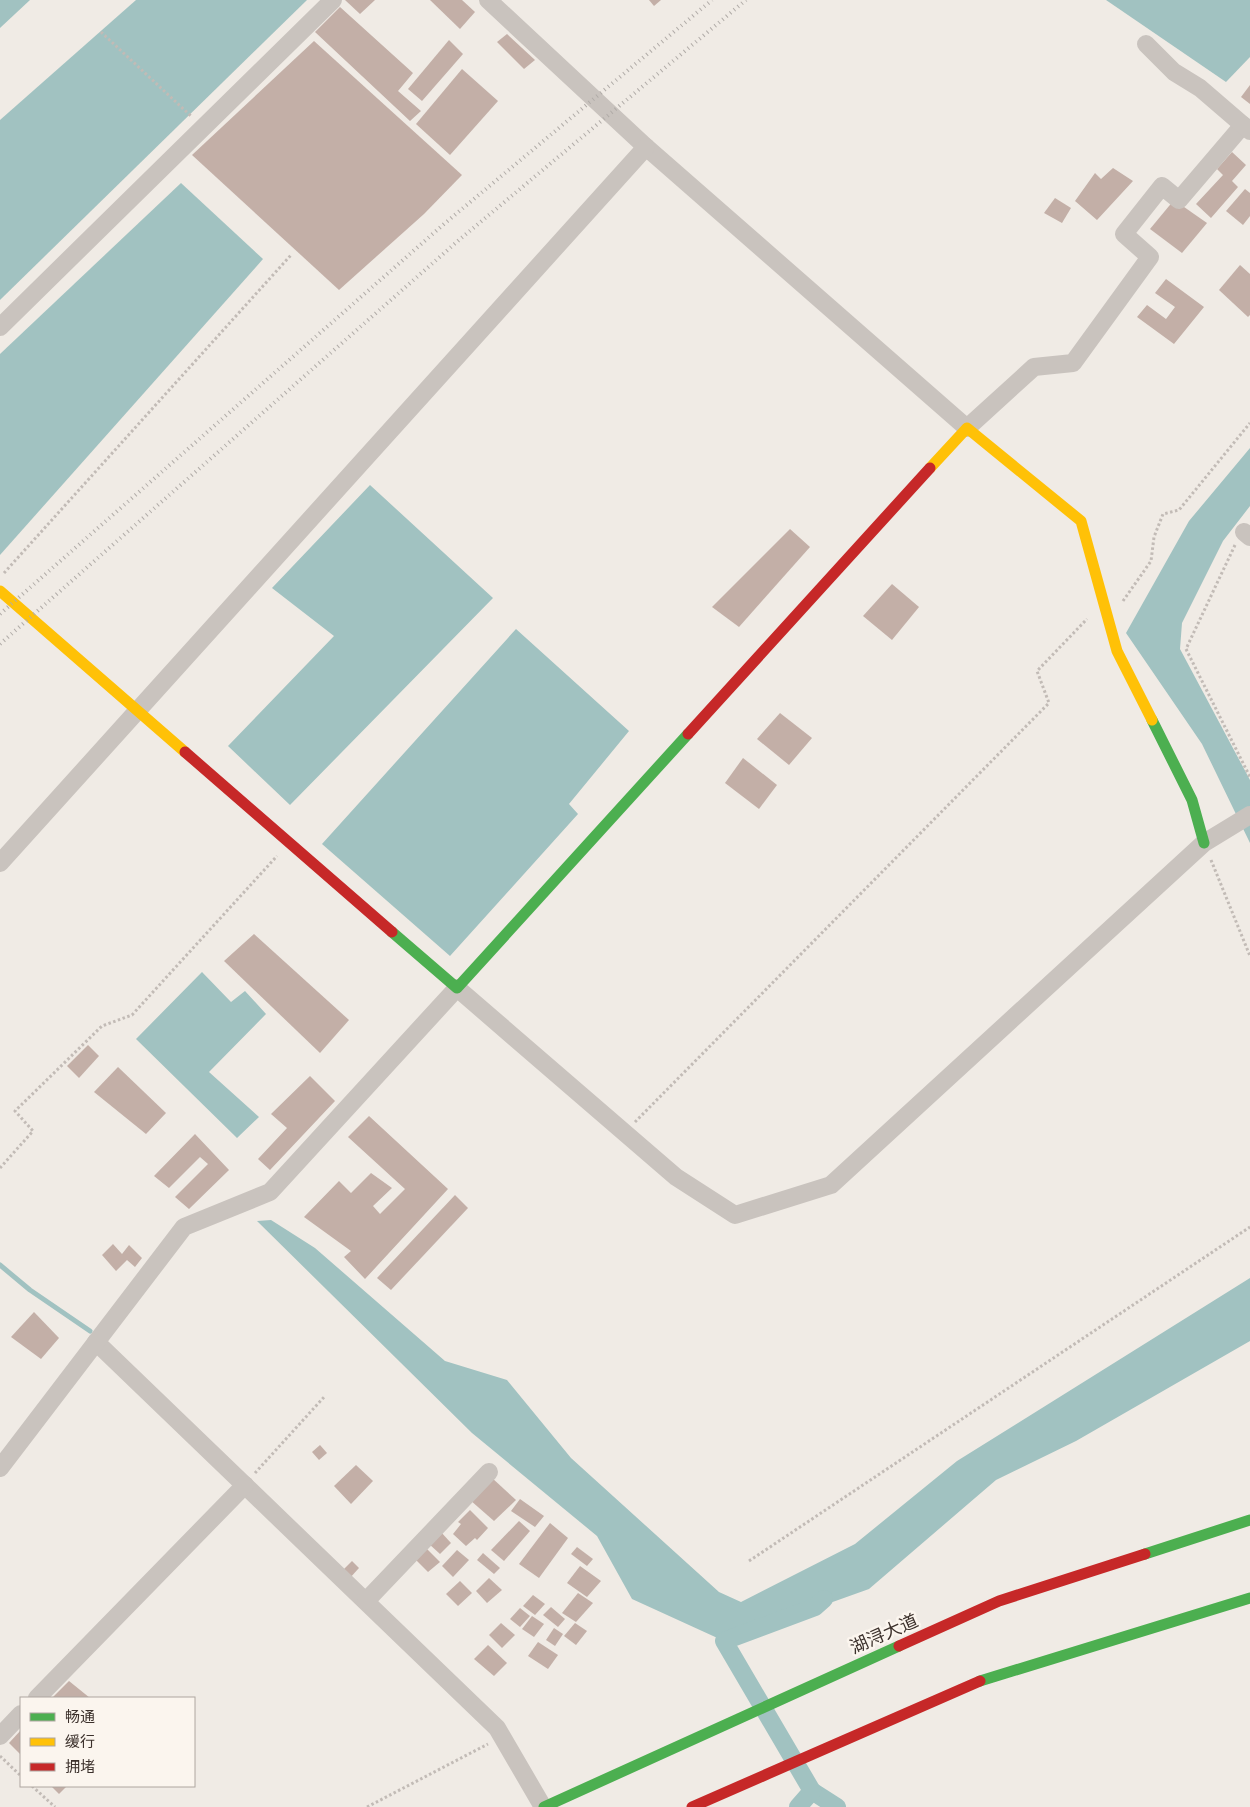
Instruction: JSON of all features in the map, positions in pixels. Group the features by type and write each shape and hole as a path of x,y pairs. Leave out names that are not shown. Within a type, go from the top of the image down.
{"street":[{"path":"0,327 334,0"},
{"path":"488,0 646,147 967,428 1081,520 1117,651 1192,800 1204,844"},
{"path":"0,1468 184,1226 270,1192 967,428 1034,367 1073,364 1150,257 1124,234 1162,186 1179,200 1246,128 1200,88 1174,72 1146,44"},
{"path":"0,863 646,147"},
{"path":"0,591 624,1133 676,1177 735,1215 831,1185 1204,844 1250,815"},
{"path":"96,1342 497,1728 543,1807"},
{"path":"366,1601 489,1472"},
{"path":"38,1697 244,1485"},
{"name":"湖浔大道","path":"543,1807 999,1601 1250,1520"},
{"path":"692,1807 985,1679 1250,1598"},
{"path":"0,1736 20,1715"}],"path":[{"path":"101,32 204,127"},
{"path":"0,577 291,255"},
{"path":"1109,621 1151,561 1154,537 1163,514 1179,510 1250,423"},
{"path":"1247,535 1233,548 1186,649 1250,777"},
{"path":"624,1133 1050,703 1037,671 1104,602"},
{"path":"0,1168 33,1131 15,1111 102,1026 132,1014 290,843"},
{"path":"1204,844 1250,956"},
{"path":"749,1561 1250,1227"},
{"path":"244,1485 325,1396"},
{"path":"367,1807 502,1737"},
{"path":"0,1756 20,1775"},
{"path":"33,1787 55,1807"}],"water":[{"path":"0,0 30,0 0,28"},
{"path":"136,0 307,0 0,300 0,120"},
{"path":"1106,0 1250,0 1250,57 1226,82"},
{"path":"181,183 263,259 0,555 0,354"},
{"path":"1250,448 1250,506 1223,541 1182,623 1180,649 1250,780 1250,843 1202,744 1126,633 1189,521"},
{"path":"370,485 493,598 290,805 228,746 334,636 272,588"},
{"path":"516,629 629,731 569,804 578,814 450,956 322,844"},
{"path":"202,972 231,1002 245,991 266,1014 209,1072 259,1117 237,1138 136,1039"},
{"path":"271,1220 315,1248 445,1361 507,1380 571,1458 719,1592 741,1602 855,1544 957,1461 1250,1278 1250,1341 1076,1441 996,1480 869,1589 724,1641 632,1599 597,1536 472,1433 257,1221"}],"building":[{"path":"345,0 375,0 360,14"},
{"path":"430,0 462,0 475,12 460,29"},
{"path":"649,0 661,0 654,6"},
{"path":"340,7 413,73 398,91 421,111 410,121 315,32"},
{"path":"507,34 535,60 524,69 497,42"},
{"path":"449,40 463,54 422,101 408,89"},
{"path":"314,41 462,175 424,214 339,290 192,155"},
{"path":"462,69 498,101 450,155 416,124"},
{"path":"1250,85 1250,104 1241,97"},
{"path":"1232,152 1246,165 1232,181 1238,187 1211,218 1196,204 1223,175 1217,169"},
{"path":"1113,168 1133,181 1097,220 1075,201 1095,173 1101,179"},
{"path":"1245,189 1250,193 1250,216 1243,225 1226,211"},
{"path":"1055,198 1071,208 1062,223 1044,213"},
{"path":"1174,200 1207,223 1182,253 1150,229"},
{"path":"1240,265 1250,274 1250,315 1248,317 1219,290"},
{"path":"1166,279 1204,307 1174,344 1137,317 1147,305 1166,319 1175,307 1155,293"},
{"path":"790,529 810,547 739,627 712,607"},
{"path":"892,584 919,607 892,640 863,616"},
{"path":"780,713 812,738 789,765 757,739"},
{"path":"743,758 777,785 759,809 725,783"},
{"path":"254,934 349,1020 320,1053 224,961"},
{"path":"88,1045 99,1056 79,1078 67,1066"},
{"path":"118,1067 166,1113 146,1134 94,1092"},
{"path":"310,1076 335,1101 270,1170 258,1159 287,1128 271,1114"},
{"path":"369,1116 448,1189 365,1279 344,1257 351,1251 304,1217 339,1181 351,1193 371,1173 392,1188 373,1206 380,1214 405,1189 348,1137"},
{"path":"195,1134 229,1170 189,1209 175,1197 208,1164 200,1157 169,1188 154,1176"},
{"path":"455,1195 468,1208 391,1290 377,1278"},
{"path":"113,1244 122,1254 129,1245 142,1258 135,1267 127,1260 116,1271 102,1255"},
{"path":"34,1312 59,1338 41,1359 11,1337"},
{"path":"320,1445 327,1453 319,1460 312,1452"},
{"path":"356,1465 373,1481 351,1504 334,1486"},
{"path":"491,1477 516,1500 494,1521 470,1500"},
{"path":"520,1499 544,1516 535,1527 511,1511"},
{"path":"470,1510 488,1528 477,1540 475,1538 466,1546 453,1534 461,1524 458,1522"},
{"path":"519,1521 530,1531 504,1561 491,1550"},
{"path":"550,1523 568,1538 539,1578 519,1564"},
{"path":"440,1531 451,1543 440,1554 428,1543"},
{"path":"425,1547 440,1562 428,1572 414,1558"},
{"path":"577,1547 593,1559 587,1566 571,1554"},
{"path":"457,1550 469,1560 453,1577 442,1566"},
{"path":"483,1553 500,1568 494,1574 477,1560"},
{"path":"352,1561 359,1568 349,1579 340,1573"},
{"path":"580,1566 601,1581 587,1597 567,1583"},
{"path":"489,1578 502,1590 487,1603 476,1591"},
{"path":"460,1581 472,1593 458,1606 446,1594"},
{"path":"578,1593 593,1603 576,1622 562,1613"},
{"path":"533,1595 545,1604 535,1615 523,1606"},
{"path":"551,1607 565,1619 558,1627 543,1615"},
{"path":"520,1608 530,1616 520,1627 510,1619"},
{"path":"532,1616 544,1624 534,1637 522,1629"},
{"path":"501,1623 515,1635 502,1648 489,1635"},
{"path":"575,1623 587,1631 576,1645 564,1636"},
{"path":"554,1628 563,1634 555,1646 546,1640"},
{"path":"538,1642 558,1655 548,1669 528,1656"},
{"path":"488,1645 507,1663 494,1676 474,1659"},
{"path":"69,1681 89,1697 53,1697"},
{"path":"20,1731 20,1754 9,1743"},
{"path":"52,1787 66,1787 59,1794"}],"waterway":[{"path":"0,1265 30,1290 90,1331"},
{"path":"798,1807 812,1791 724,1641 815,1607 824,1599"},
{"path":"812,1791 837,1807"}],"railway":[{"path":"0,614 444,224 712,0"},
{"path":"0,644 459,240 746,0"}],"traffic: fast":[{"path":"1152,720 1192,800 1204,843"},
{"path":"392,932 457,988 688,734"},
{"path":"1145,1554 1250,1520"},
{"path":"980,1681 1250,1598"},
{"path":"544,1807 899,1646"}],"traffic: slow":[{"path":"930,468 967,428 1081,521 1117,651 1152,720"},
{"path":"0,591 185,752"}],"traffic: jam":[{"path":"688,734 930,468"},
{"path":"185,752 392,932"},
{"path":"899,1646 999,1601 1145,1554"},
{"path":"692,1807 980,1681"}]}
